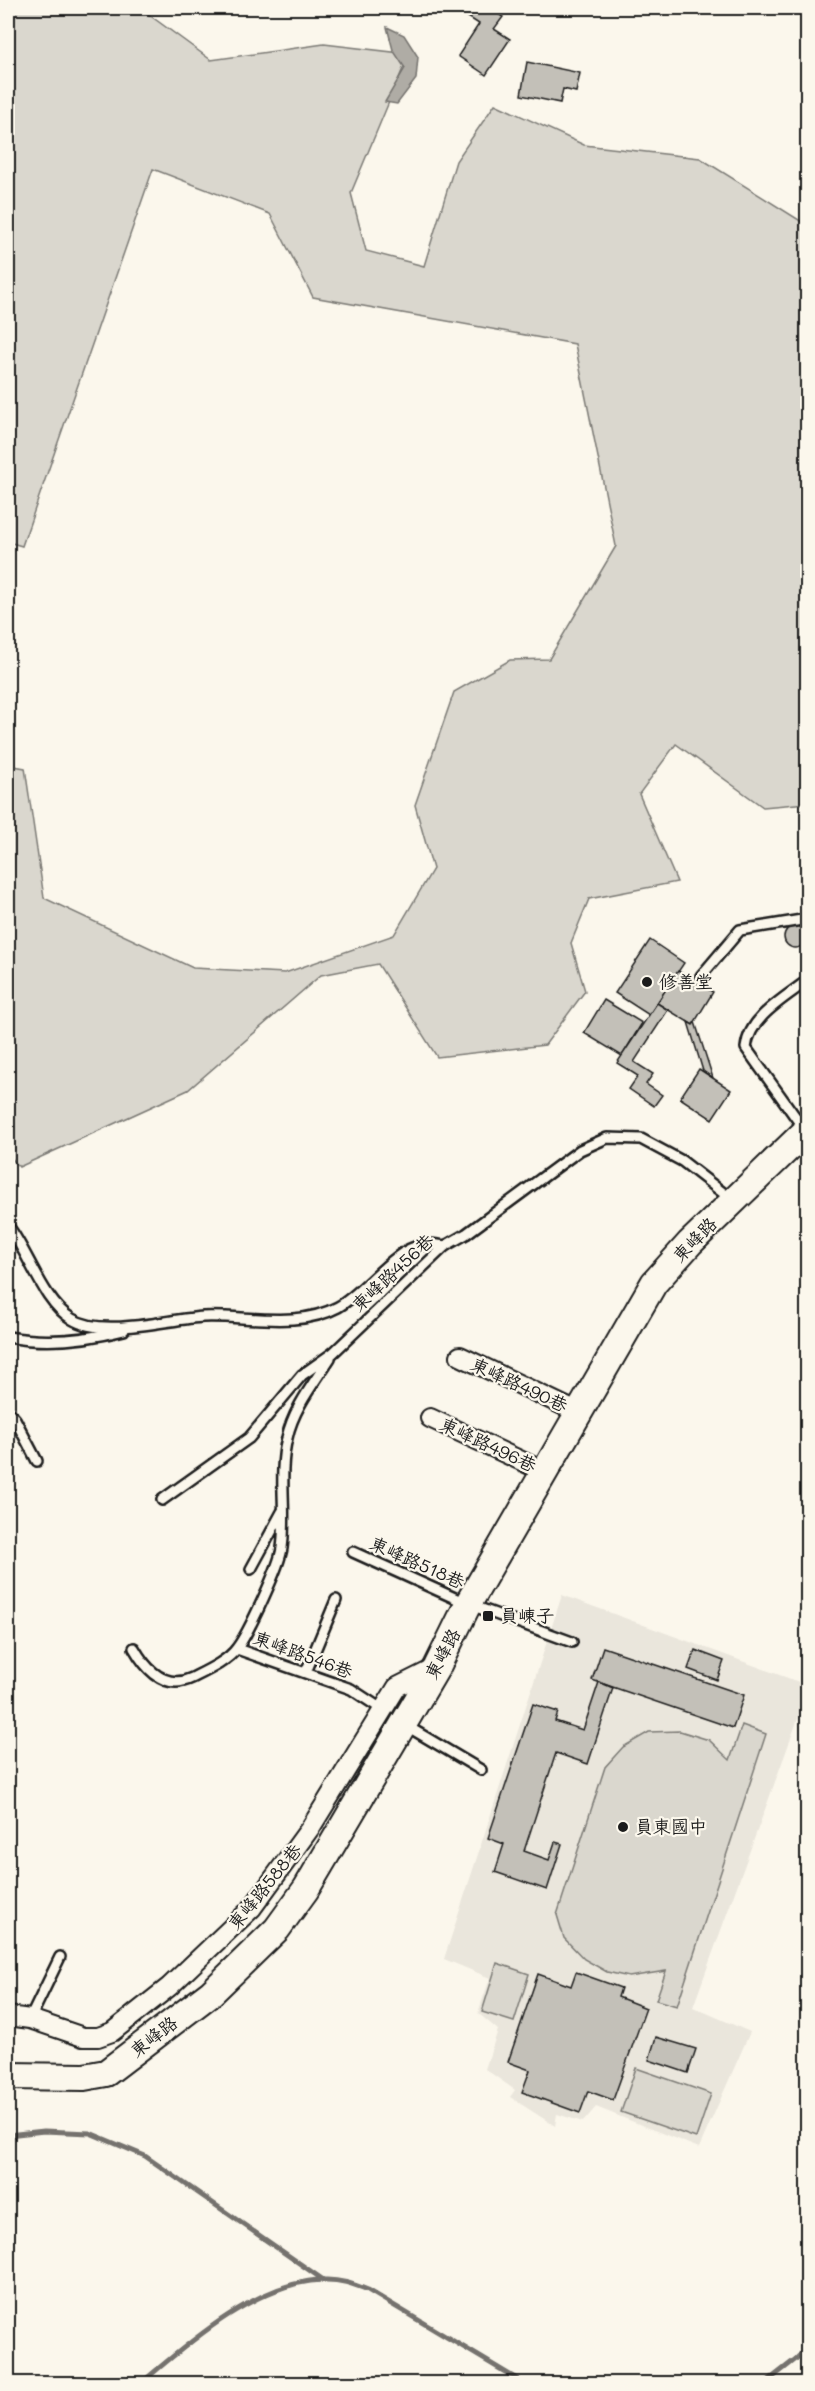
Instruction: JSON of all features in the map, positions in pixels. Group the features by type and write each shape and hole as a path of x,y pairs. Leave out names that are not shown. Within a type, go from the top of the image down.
{"main road":[{"name":"東峰路","path":"8,2076 84,2077 106,2073 211,1993 277,1929 306,1889 393,1717 437,1667 468,1604 654,1283 733,1200 806,1130"}],"street":[{"name":"東峰路490巷","path":"460,1356 579,1413"},
{"name":"東峰路496巷","path":"430,1418 545,1472"},
{"name":"東峰路588巷","path":"8,2016 30,2019 83,2037 98,2037 112,2032 169,1987 252,1908 393,1717"}],"lane":[{"path":"701,976 740,930 807,920"},
{"path":"806,1130 746,1048 747,1040 766,1011 807,980"},
{"name":"東峰路456巷","path":"162,1500 249,1438 302,1375 333,1353 445,1246 466,1234 579,1150 607,1138 641,1139 682,1161 733,1200"},
{"path":"8,1226 50,1295 72,1320 88,1326 147,1325"},
{"path":"8,1337 32,1341 92,1338 147,1325 202,1317 290,1320 325,1313 341,1305 408,1249 423,1244 445,1246"},
{"name":"東峰路546巷","path":"333,1353 290,1425 282,1473 284,1510 282,1550 265,1593 237,1649 351,1689 481,1770"},
{"path":"8,1412 15,1419 37,1461"},
{"path":"251,1569 284,1510"},
{"name":"東峰路518巷","path":"353,1552 468,1604 572,1642"},
{"path":"306,1672 336,1600"},
{"path":"134,1648 143,1664 155,1675 171,1682 189,1680 237,1649"},
{"path":"30,2019 60,1957"}],"shaded area":[{"path":"8,8 141,9 211,60 324,44 409,54 351,193 366,251 424,266 456,161 495,104 584,145 700,158 807,225 807,803 763,807 676,744 639,794 677,882 589,899 571,943 585,991 545,1045 437,1057 378,964 321,975 188,1090 19,1167 8,1154 8,765 25,768 44,898 193,968 285,973 394,935 433,869 415,805 454,692 510,660 549,659 616,546 575,344 313,297 270,214 153,169 22,546 8,542"},
{"path":"387,27 404,35 418,57 416,79 397,104 385,102 405,68 393,50"},
{"name":"員東國中","path":"562,1595 807,1685 807,1694 693,2007 750,2032 699,2148 596,2107 583,2122 557,2114 555,2126 510,2097 515,2090 485,2069 498,2030 478,2013 490,1978 444,1959"},
{"path":"742,1725 766,1734 677,2006 656,2000 666,1971 629,1977 607,1972 584,1959 564,1938 557,1915 605,1767 623,1747 649,1732 680,1731 709,1740 730,1760"},
{"path":"497,1963 529,1974 514,2022 482,2012"},
{"path":"636,2068 711,2094 696,2138 621,2112"}],"building":[{"path":"474,8 489,8 503,17 494,29 510,39 486,75 458,56 479,24 468,17"},
{"path":"527,62 580,73 576,92 563,89 560,103 521,95"},
{"path":"795,926 803,929 806,937 803,945 795,948 787,945 784,937 787,929"},
{"name":"修善堂","path":"650,940 684,963 649,1015 615,993"},
{"path":"678,971 713,992 693,1025 657,1003"},
{"path":"604,1000 642,1023 622,1056 584,1033"},
{"path":"657,1003 668,1010 634,1062 653,1074 646,1084 662,1095 654,1106 629,1089 638,1076 617,1063"},
{"path":"688,1022 693,1025 695,1022 713,1078 703,1071"},
{"path":"699,1069 731,1090 712,1119 680,1098"},
{"path":"603,1647 744,1695 733,1728 592,1680"},
{"path":"695,1650 724,1661 717,1680 688,1669"},
{"path":"599,1682 613,1688 588,1764 556,1753 524,1851 549,1860 555,1842 562,1844 547,1890 495,1872 504,1844 488,1838 533,1704 558,1712 555,1721 583,1730"},
{"path":"576,1972 621,1988 618,1997 646,2008 613,2100 588,2091 580,2113 522,2092 530,2070 508,2062 538,1974 571,1986"},
{"path":"656,2037 696,2049 688,2073 649,2060"}],"waterway":[{"path":"8,2135 44,2131 90,2133 145,2156 322,2279"},
{"path":"140,2384 201,2334 249,2303 298,2283 323,2280 346,2282 368,2290 525,2384"},
{"path":"764,2384 808,2347"}],"place":[{"name":"修善堂","path":"647,982"},
{"name":"員崠子","path":"488,1616"},
{"name":"員東國中","path":"623,1827"}]}
